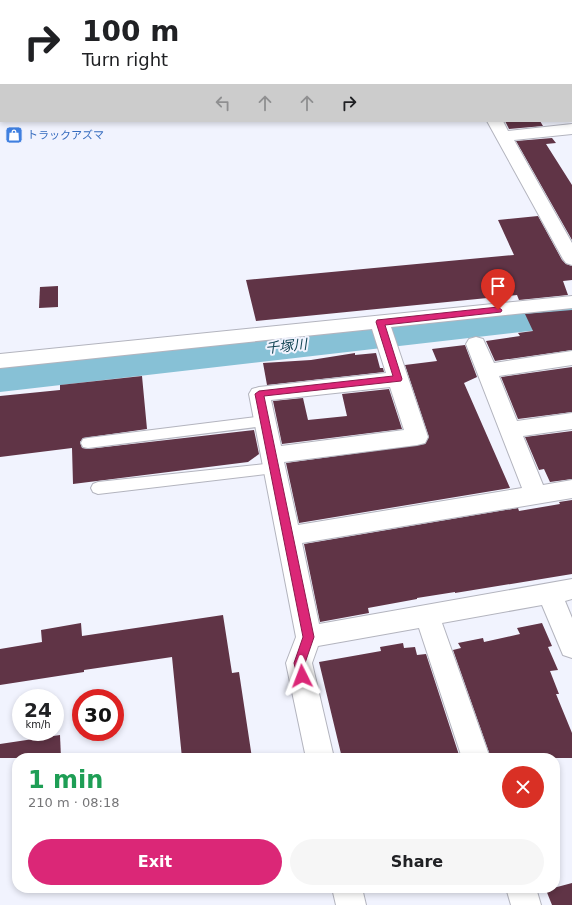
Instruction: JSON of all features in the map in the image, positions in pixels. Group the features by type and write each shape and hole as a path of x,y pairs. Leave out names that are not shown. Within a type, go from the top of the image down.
{"main road":[{"path":"496,122 572,259"},
{"path":"503,136 572,129"},
{"path":"0,361 383,331 572,302"},
{"path":"273,462 417,437 383,331"},
{"path":"476,344 536,495"},
{"path":"487,371 572,358"},
{"path":"319,753 299,663 309,637 259,394 398,379"},
{"path":"510,430 572,421"},
{"path":"288,536 572,489"},
{"path":"309,637 561,591 572,647"},
{"path":"427,615 474,753"},
{"path":"348,893 351,905"},
{"path":"522,893 526,905"}],"lane":[{"path":"88,443 265,421"},
{"path":"98,488 273,462"}],"building":[{"path":"506,122 541,122 543,126 509,129"},
{"path":"552,138 556,143 546,144 572,185 572,240 516,141"},
{"path":"538,216 562,260 566,264 572,266 572,280 563,281 568,295 519,300 517,295 256,321 246,280 514,255 498,220"},
{"path":"58,286 58,307 39,308 40,287"},
{"path":"572,310 572,350 495,361 486,341 520,336 518,333 533,331 525,314"},
{"path":"465,345 477,377 464,383 510,488 299,523 286,463 425,444 429,437 405,365 437,361 432,349"},
{"path":"355,353 355,355 376,353 380,368 383,368 384,372 267,385 263,363 311,360"},
{"path":"572,367 572,412 518,419 501,377"},
{"path":"142,376 147,429 83,438 80,442 82,448 88,449 254,430 259,454 248,462 73,484 72,448 0,457 0,396 60,390 60,385"},
{"path":"389,389 402,429 282,444 273,401 303,398 308,420 347,416 342,394"},
{"path":"572,431 572,479 550,482 544,469 539,470 525,437"},
{"path":"572,500 572,574 417,598 368,608 369,613 320,622 304,544 518,508 519,511 560,504 559,502"},
{"path":"223,615 232,673 239,672 251,753 182,753 172,657 84,670 84,672 0,685 0,649 42,642 41,630 81,623 82,636"},
{"path":"542,623 552,646 548,647 558,670 550,671 559,694 556,694 572,733 572,758 560,758 560,753 489,753 453,650 461,648 458,643 483,638 484,642 520,634 517,628"},
{"path":"403,643 404,648 415,647 417,655 426,654 458,753 341,753 319,662 381,651 380,647"},
{"path":"20,741 60,741 61,753 12,753 12,758 0,758 0,744"},
{"path":"572,883 572,905 552,905 547,893 560,893 560,886"}],"waterway":[{"name":"千塚川","path":"0,378 572,314"}],"place":[{"name":"トラックアズマ","path":"14,135"}],"route":[{"path":"302,676 299,663 309,637 259,394 398,379 380,322 498,310"}]}
